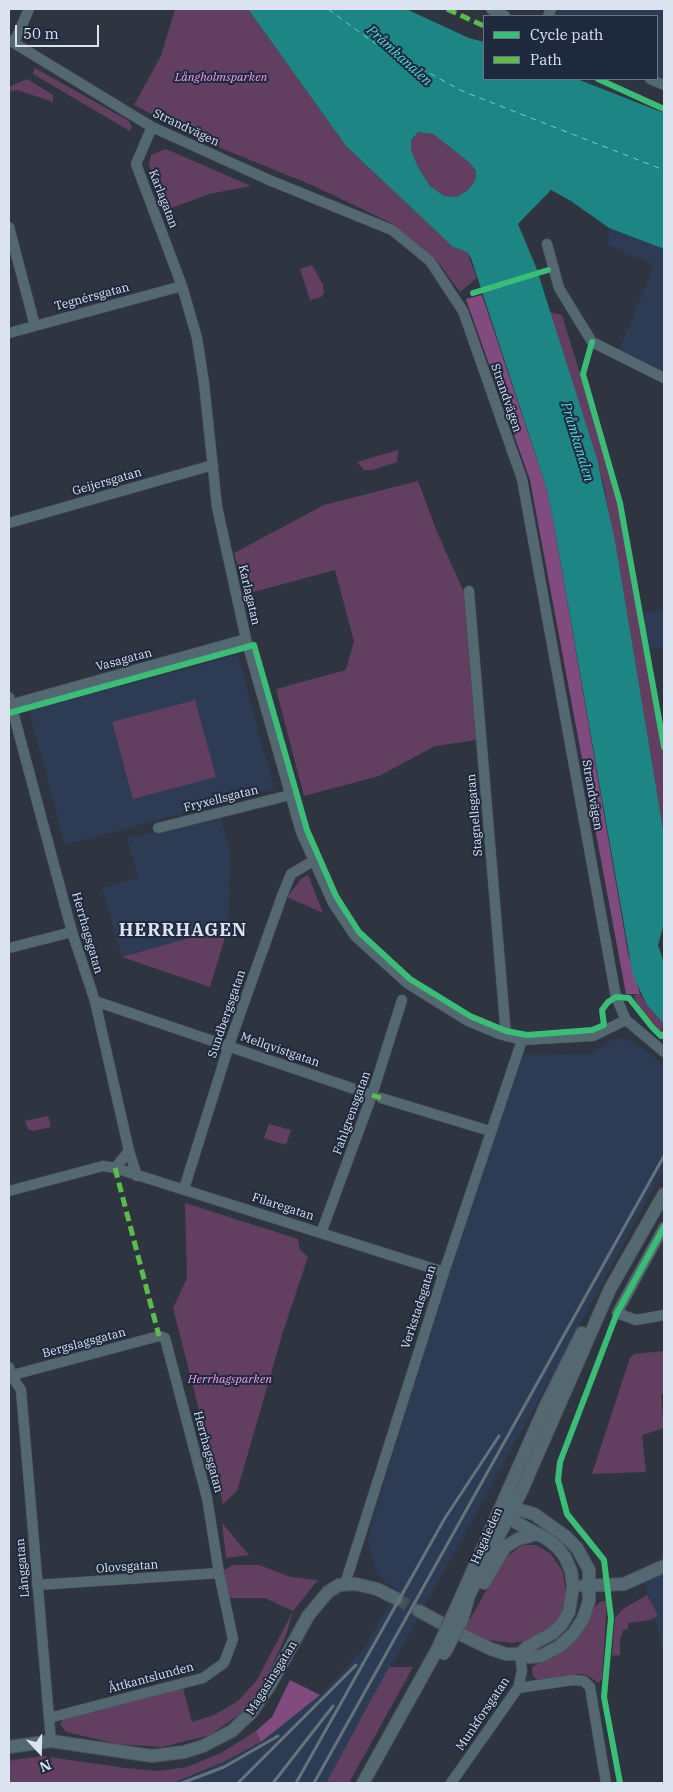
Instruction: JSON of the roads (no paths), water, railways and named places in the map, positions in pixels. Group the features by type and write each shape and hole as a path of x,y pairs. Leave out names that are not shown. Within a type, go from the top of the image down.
{"street":[{"path":"12,42 29,9"},
{"path":"491,9 503,15"},
{"name":"Strandvägen","path":"12,42 152,127 269,180 392,230 430,261 463,311 522,479 616,997 626,1020"},
{"path":"652,80 664,85"},
{"name":"Karlagatan","path":"152,127 136,164 182,286 201,361 217,507 246,639 301,832 333,903 355,936 384,963 407,983 468,1021 506,1036 522,1040 593,1036 626,1020"},
{"path":"9,227 35,326"},
{"path":"547,244 559,288 592,342 622,359 664,378"},
{"name":"Tegnérsgatan","path":"9,333 182,286"},
{"name":"Geijersgatan","path":"9,523 213,465"},
{"name":"Stagnellsgatan","path":"469,591 506,1036"},
{"name":"Vasagatan","path":"9,702 246,639"},
{"name":"Herrhagsgatan","path":"9,702 72,932 94,1001 129,1152 137,1176"},
{"name":"Fryxellsgatan","path":"158,828 290,795"},
{"name":"Sundbergsgatan","path":"184,1189 229,1045 291,874 313,861"},
{"path":"9,948 72,932"},
{"name":"Fahlgrensgatan","path":"321,1233 377,1096 402,1000"},
{"name":"Mellqvistgatan","path":"94,1001 377,1096 490,1131"},
{"path":"626,1020 664,1052"},
{"name":"Verkstadsgatan","path":"346,1584 444,1272 522,1040"},
{"path":"9,1191 103,1166 115,1168 129,1152"},
{"name":"Filaregatan","path":"115,1168 444,1272"},
{"name":"Hagaleden","path":"508,1510 522,1490 610,1289 664,1194"},
{"path":"664,1227 617,1313 636,1320 664,1315"},
{"name":"Hagaleden","path":"370,1783 469,1596 508,1510 545,1407 597,1305 610,1289"},
{"name":"Bergslagsgatan","path":"9,1373 159,1336 165,1338"},
{"name":"Herrhagsgatan","path":"165,1338 208,1498 219,1573"},
{"name":"Långgatan","path":"9,1373 21,1390 51,1741"},
{"path":"462,1635 506,1654 520,1654 530,1657 541,1656 560,1646 573,1634 583,1619 589,1601 589,1570 577,1548 565,1536 534,1514 527,1505 522,1490"},
{"path":"508,1510 534,1514"},
{"path":"508,1510 517,1523 557,1547 565,1557 571,1571 573,1586 569,1612 562,1624 553,1633 527,1647 520,1654"},
{"path":"458,1617 505,1547 518,1539 538,1534"},
{"path":"573,1586 624,1584 664,1566"},
{"name":"Olovsgatan","path":"37,1585 219,1573"},
{"name":"Åttkantslunden","path":"49,1718 203,1678 224,1663 233,1639 219,1573"},
{"path":"346,1584 367,1586 397,1599"},
{"name":"Magasinsgatan","path":"9,1747 51,1741 152,1756 184,1752 217,1740 246,1719 257,1706 308,1616 321,1597 333,1588 346,1584"},
{"path":"419,1611 443,1624"},
{"name":"Hagaleden","path":"362,1783 441,1652"},
{"name":"Munkforsgatan","path":"451,1783 518,1688 522,1671 520,1654"},
{"path":"518,1688 572,1680 584,1682 590,1687 606,1783"}],"water":[{"name":"Pråmkanalen","path":"248,9 406,9 469,38 483,42 483,80 580,80 664,113 664,249 609,228 571,201 551,190 518,224 536,267 597,459 615,541 664,835 664,923 658,945 664,963 664,1024 647,1005 633,976 546,487 471,258 467,252 453,247 346,146","holes":["418,132 433,134 470,163 476,171 475,181 468,190 457,197 444,196 430,186 418,167 411,150 411,141"]}],"tunnel":[{"path":"397,1599 419,1611"}],"railway":[{"path":"314,1783 664,1156"},
{"path":"296,1783 445,1518 499,1436"},
{"path":"238,1783 356,1665"},
{"path":"273,1783 333,1706"},
{"path":"182,1783 224,1767 278,1736"}],"district":[{"name":"HERRHAGEN","path":"183,931"}],"park label":[{"name":"Långholmsparken","path":"221,78"},
{"name":"Herrhagsparken","path":"230,1380"}]}
